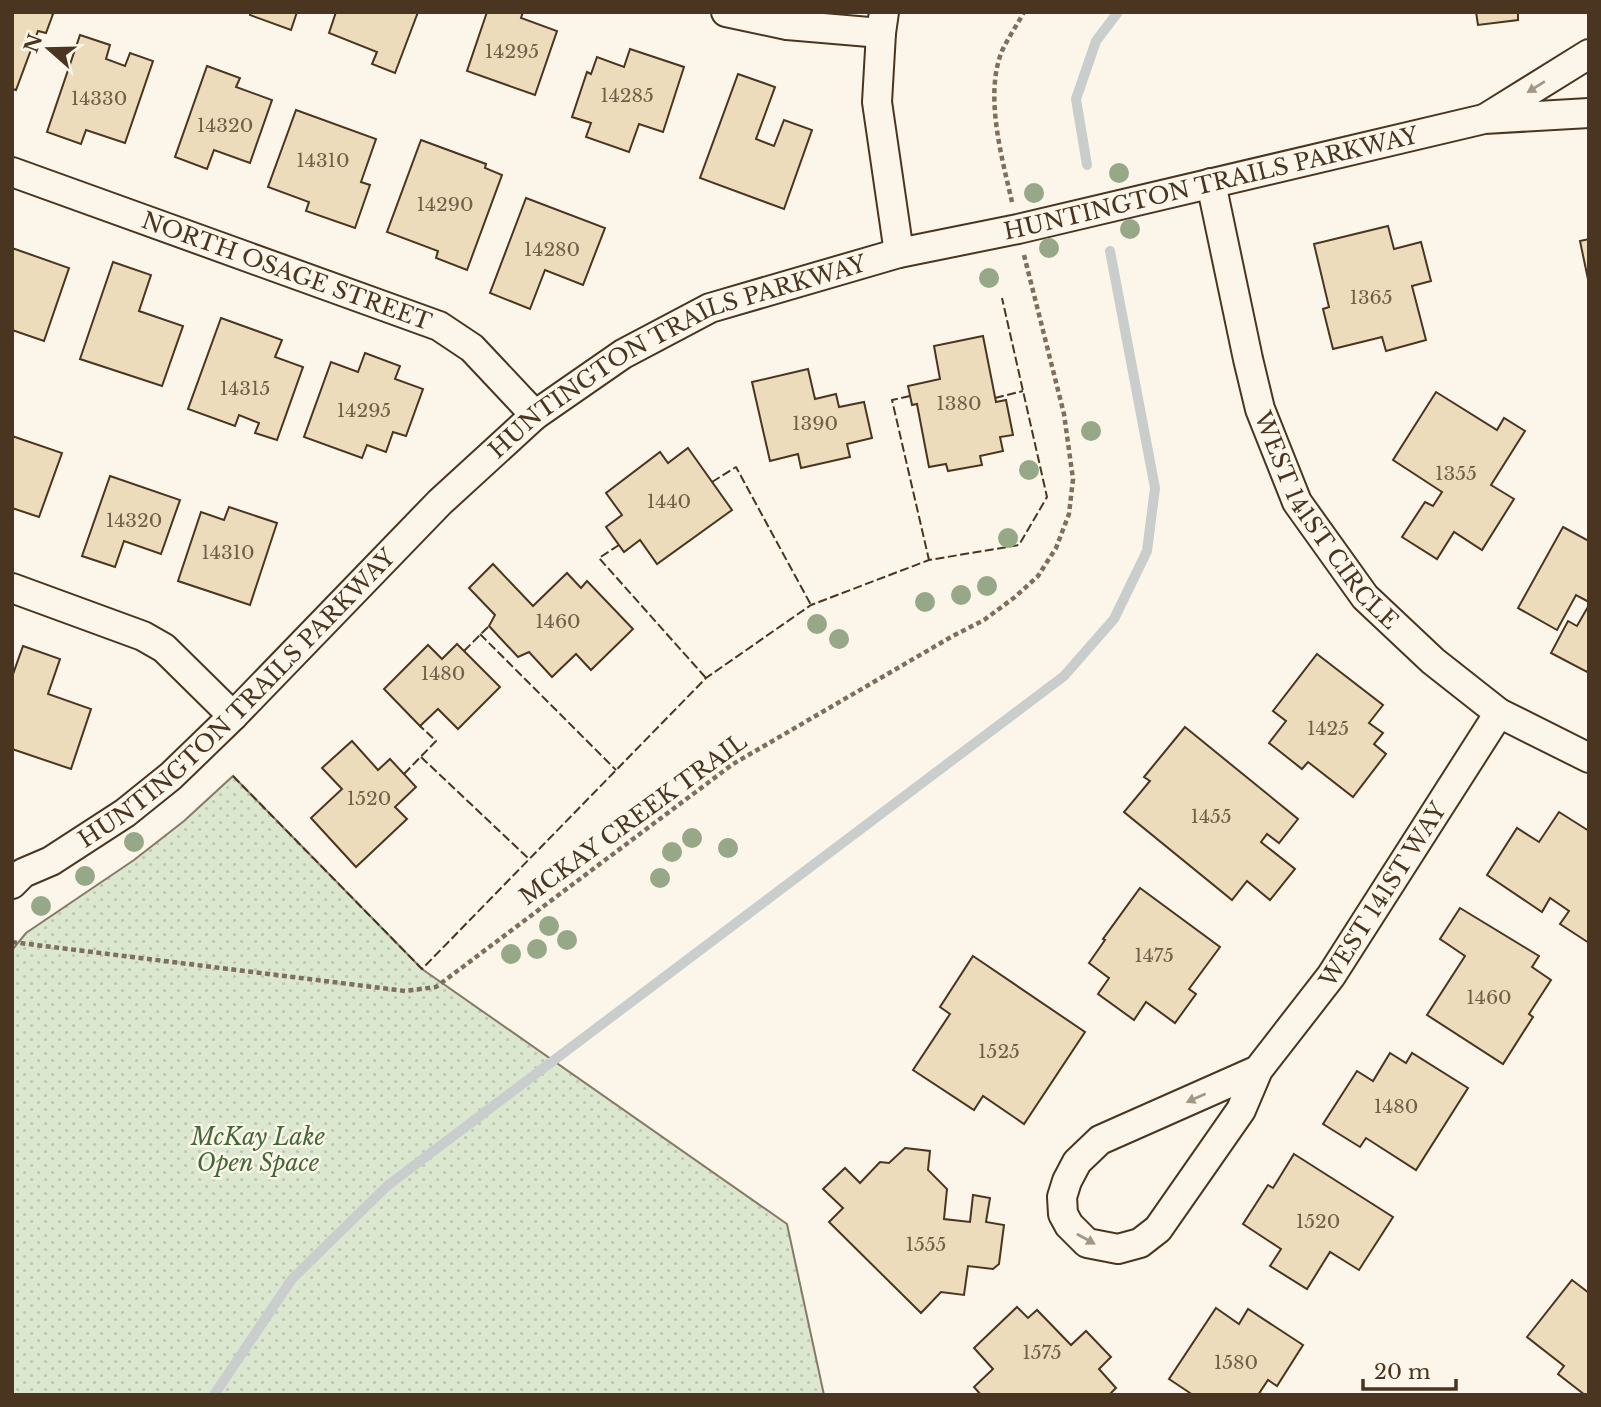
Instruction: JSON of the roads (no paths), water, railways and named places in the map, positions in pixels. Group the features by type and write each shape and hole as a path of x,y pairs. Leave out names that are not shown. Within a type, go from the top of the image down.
{"street":[{"path":"726,12 787,25 882,23 877,102 900,253"},
{"name":"HUNTINGTON TRAILS PARKWAY","path":"1484,119 1589,54"},
{"name":"HUNTINGTON TRAILS PARKWAY","path":"16,877 51,860 125,813 171,776 233,716 440,502 535,415 623,354 710,308 900,253 1018,229 1484,119 1589,113"},
{"name":"NORTH OSAGE STREET","path":"12,172 439,326 472,348 535,415"},
{"name":"WEST 141ST CIRCLE","path":"1211,183 1260,409 1297,502 1365,597 1433,661 1499,713 1589,758"},
{"path":"12,588 143,636 164,648 233,716"},
{"name":"WEST 141ST WAY","path":"1258,1070 1100,1140 1077,1162 1067,1181 1062,1197 1063,1214 1069,1225 1087,1243 1118,1250 1140,1243 1158,1229 1241,1110 1258,1070 1331,976 1499,713"}],"waterway":[{"path":"1087,165 1076,99 1096,41 1118,12"},
{"path":"214,1395 292,1279 387,1186 1064,676 1114,619 1147,551 1155,488 1110,251"}],"park label":[{"name":"McKay Lake Open Space","path":"258,1150"}]}
